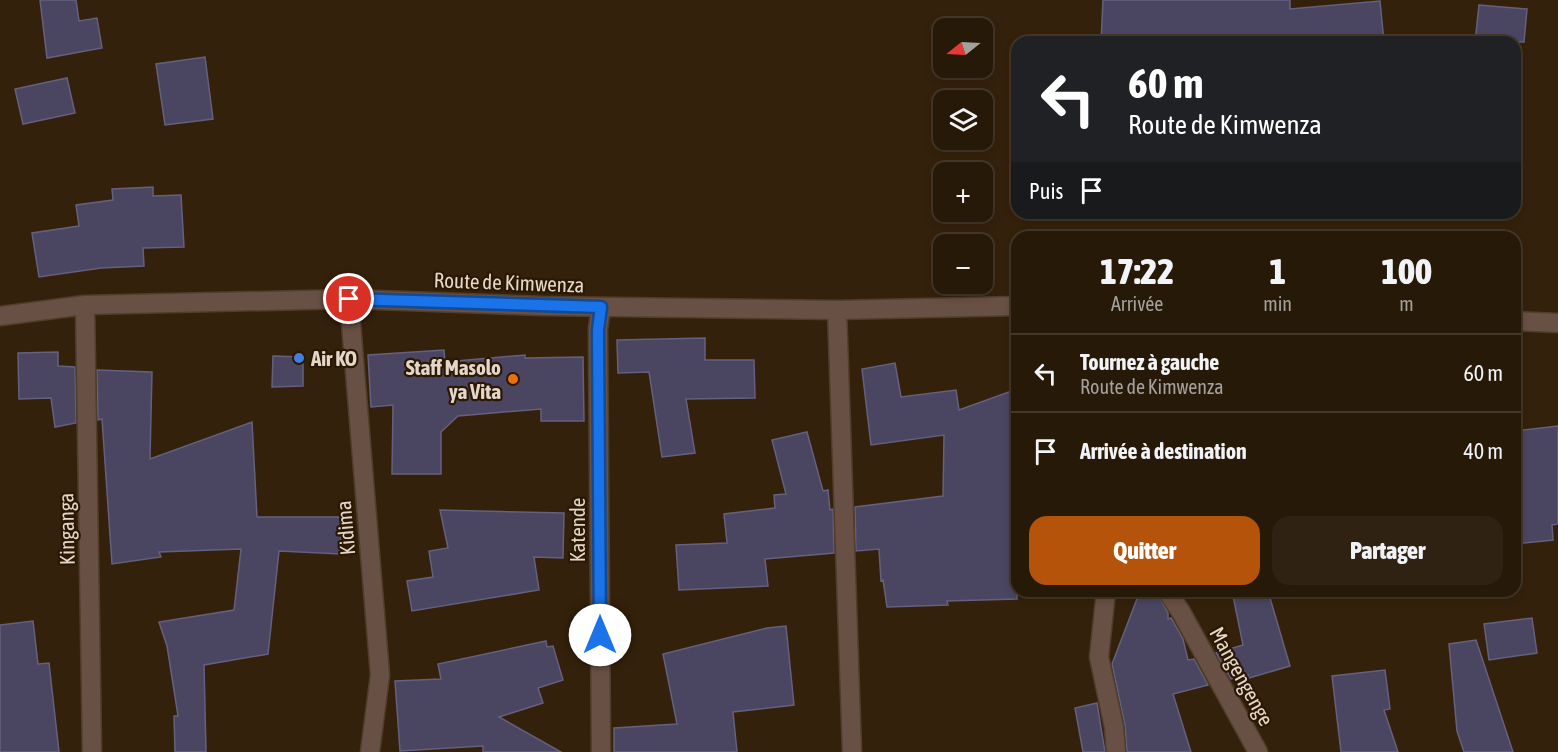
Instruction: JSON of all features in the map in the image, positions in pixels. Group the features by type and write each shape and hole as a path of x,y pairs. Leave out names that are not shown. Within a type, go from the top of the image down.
{"street":[{"name":"Route de Kimwenza","path":"0,316 85,305 349,299 601,307 837,310 1011,306"},
{"name":"Kidima","path":"349,299 380,675 370,752"},
{"name":"Kinganga","path":"85,305 92,752"},
{"name":"Katende","path":"601,307 598,341 601,752"},
{"path":"837,310 852,752"},
{"path":"1521,321 1558,322"},
{"path":"1105,597 1099,657 1114,727 1116,752"},
{"name":"Mangengenge","path":"1171,597 1258,752"}],"building":[{"path":"40,0 76,0 79,21 97,18 102,48 47,58"},
{"path":"1103,0 1290,0 1290,9 1380,1 1383,36 1101,36"},
{"path":"1479,5 1527,9 1524,42 1521,42 1521,36 1476,36"},
{"path":"205,57 213,119 165,125 156,64"},
{"path":"67,78 75,113 23,124 15,89"},
{"path":"153,187 153,196 181,195 184,247 143,248 144,266 101,268 39,277 32,233 79,226 76,205 113,200 112,189"},
{"path":"705,338 705,360 754,360 755,398 686,399 695,453 662,457 649,372 618,373 617,340"},
{"path":"444,350 445,362 525,355 525,358 583,357 584,421 541,421 541,409 458,416 441,432 441,474 392,474 393,405 371,407 368,355"},
{"path":"58,352 58,366 75,367 76,423 55,427 51,398 19,399 18,353"},
{"path":"273,356 303,357 303,386 272,387"},
{"path":"895,363 901,397 956,390 959,410 1011,391 1011,597 1017,597 1017,599 947,601 948,605 887,607 883,580 881,581 879,549 856,551 855,507 943,496 944,435 871,445 862,369"},
{"path":"97,370 152,372 150,459 252,422 257,517 342,517 340,554 279,551 268,654 204,665 206,752 175,752 174,716 178,716 167,646 159,622 234,610 241,549 159,552 161,557 112,564 102,419 98,420"},
{"path":"1558,426 1558,524 1552,525 1553,540 1521,543 1521,430"},
{"path":"807,432 823,491 828,490 830,510 833,509 834,553 765,559 768,586 679,590 676,545 727,543 724,514 775,508 774,495 786,494 772,440"},
{"path":"440,510 564,513 563,558 534,557 539,590 412,611 407,581 433,577 429,551 448,548"},
{"path":"1138,597 1159,597 1168,613 1168,619 1171,618 1183,639 1188,660 1194,659 1208,685 1173,694 1191,752 1127,752 1125,725 1112,664"},
{"path":"1233,597 1270,597 1290,666 1249,678 1248,675 1231,679 1216,653 1243,645"},
{"path":"1532,618 1537,653 1489,660 1484,624"},
{"path":"33,621 38,664 49,663 59,752 0,752 0,625"},
{"path":"786,626 794,705 733,712 737,752 614,752 614,728 677,724 663,654 767,628"},
{"path":"1476,640 1513,752 1464,752 1457,731 1449,644"},
{"path":"546,641 547,647 553,646 563,680 538,688 543,703 499,717 561,752 483,752 483,746 400,751 395,681 441,679 438,664"},
{"path":"1385,670 1390,709 1384,710 1398,752 1341,752 1332,676"},
{"path":"1097,703 1105,752 1083,752 1075,708"}],"place":[{"name":"Air KO","path":"299,358"},
{"name":"Staff Masolo ya Vita","path":"513,379"}],"route":[{"path":"349,299 601,307 598,330 600,635"}]}
